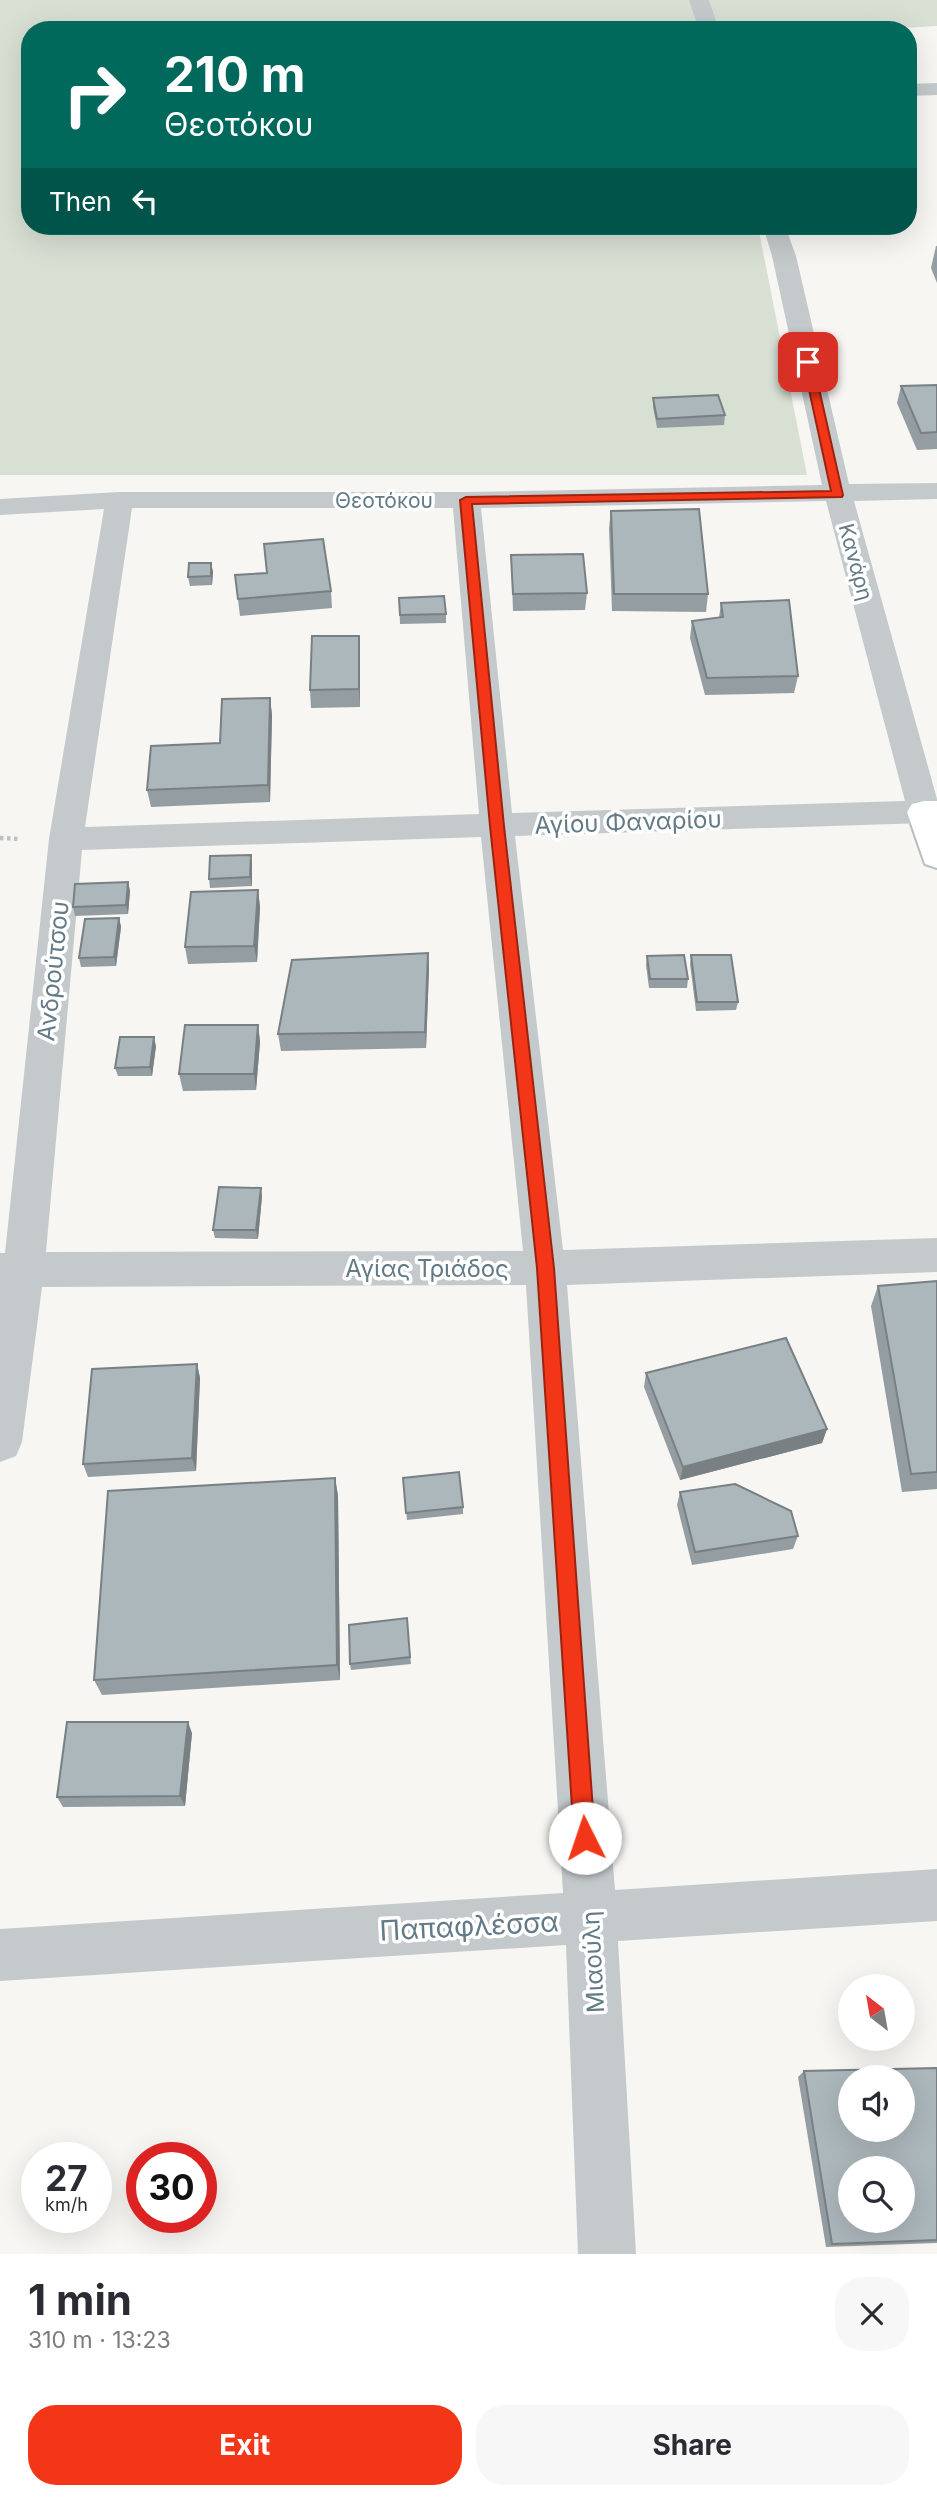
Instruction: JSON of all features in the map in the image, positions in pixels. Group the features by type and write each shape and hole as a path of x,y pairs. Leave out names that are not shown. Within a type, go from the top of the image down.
{"street":[{"path":"699,0 706,21"},
{"path":"917,90 937,89"},
{"name":"Κανάρη","path":"777,235 838,495 931,812 937,856"},
{"name":"Θεοτόκου","path":"0,507 119,500 466,500 838,495 937,491"},
{"name":"Ανδρούτσου","path":"0,1443 12,1269 66,839 119,500"},
{"name":"Μιαούλη","path":"466,500 497,826 545,1268 590,1919 607,2254"},
{"name":"Αγίου Φαναρίου","path":"66,839 931,812"},
{"name":"Αγίας Τριάδος","path":"12,1269 545,1268 937,1255"},
{"name":"Παπαφλέσσα","path":"0,1955 937,1895"}],"shaded area":[{"path":"0,0 937,0 937,26 917,27 917,21 21,21 21,235 760,235 807,475 0,475"}],"building":[{"path":"937,385 937,432 921,433 901,386"},
{"path":"718,395 725,415 657,419 653,398"},
{"path":"699,509 708,594 614,594 611,511"},
{"path":"323,539 331,591 238,599 235,575 267,573 264,544"},
{"path":"583,554 587,593 513,594 511,555"},
{"path":"189,563 211,563 211,576 188,577"},
{"path":"444,596 446,614 400,615 399,598"},
{"path":"789,600 798,676 707,678 692,621 723,617 721,603"},
{"path":"312,636 359,636 359,689 310,690"},
{"path":"270,698 268,785 147,790 151,746 220,743 222,699"},
{"path":"251,855 250,877 209,879 210,856"},
{"path":"128,882 126,905 73,907 75,884"},
{"path":"258,890 254,946 185,947 191,892"},
{"path":"119,918 114,957 79,958 85,919"},
{"path":"428,953 425,1032 278,1034 292,960"},
{"path":"684,955 688,979 650,979 647,956"},
{"path":"691,955 731,955 738,1002 697,1002"},
{"path":"185,1025 258,1025 254,1074 179,1074"},
{"path":"120,1037 154,1037 150,1067 115,1068"},
{"path":"219,1187 261,1188 256,1230 213,1230"},
{"path":"937,1281 937,1472 911,1474 878,1286"},
{"path":"786,1338 827,1429 683,1467 646,1373"},
{"path":"197,1364 192,1458 83,1464 92,1369"},
{"path":"459,1472 463,1507 406,1513 403,1478"},
{"path":"335,1478 337,1665 94,1680 108,1491"},
{"path":"735,1484 791,1511 798,1536 695,1552 680,1492"},
{"path":"407,1618 410,1657 350,1664 349,1625"},
{"path":"67,1722 188,1722 180,1796 57,1797"},
{"path":"915,2068 937,2068 937,2240 832,2244 804,2071 838,2070 838,2142 915,2142"}],"route":[{"path":"585,1838 545,1268 497,826 466,500 838,495 808,362"}]}
